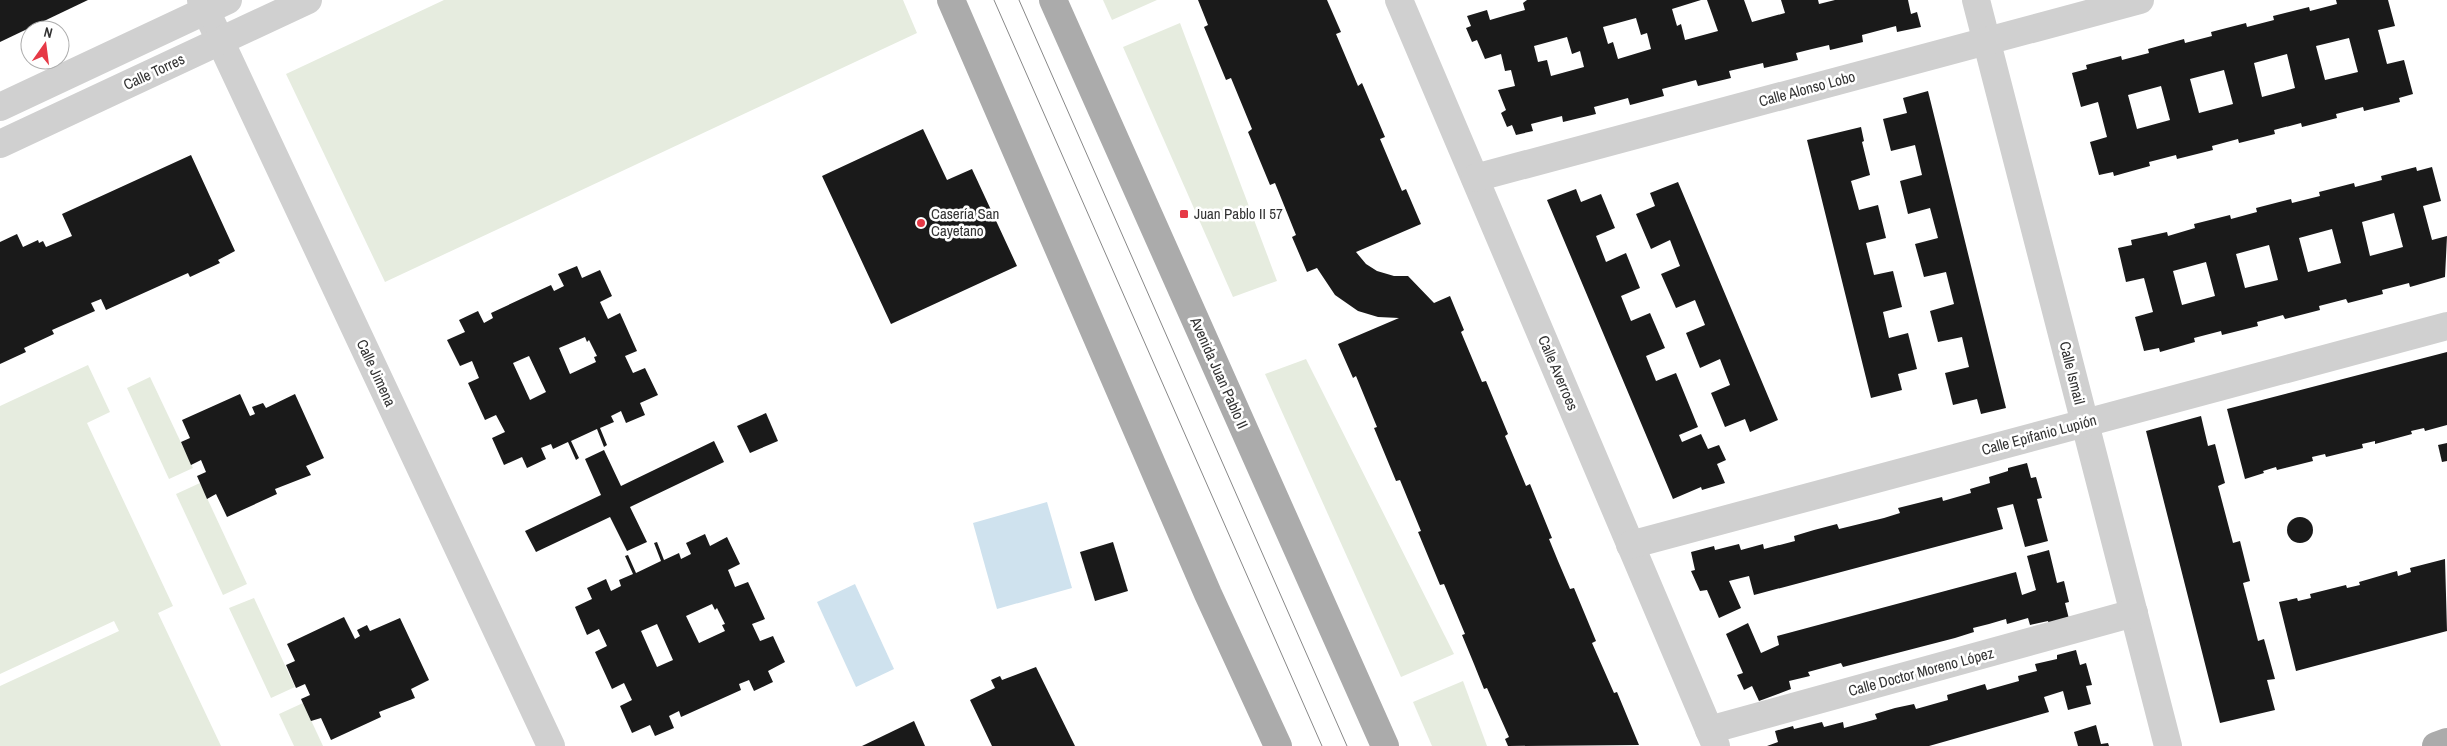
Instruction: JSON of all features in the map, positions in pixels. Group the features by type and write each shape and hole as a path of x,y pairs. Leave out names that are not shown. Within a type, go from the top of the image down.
{"main road":[{"path":"951,0 1200,576 1278,746"},
{"name":"Avenida Juan Pablo II","path":"1053,0 1385,746"},
{"path":"2436,746 2447,742"}],"street":[{"name":"Calle Torres","path":"0,144 308,0"},
{"name":"Calle Ismail","path":"1976,0 2168,746"},
{"name":"Calle Alonso Lobo","path":"1475,178 2140,0"},
{"name":"Calle Averroes","path":"1405,1 1475,178 1712,738"},
{"name":"Calle Jimena","path":"212,3 220,42 551,746"},
{"path":"0,107 212,3"},
{"name":"Calle Epifanio Lupión","path":"1630,545 2447,326"},
{"name":"Calle Doctor Moreno López","path":"1712,738 2134,613"}],"shaded area":[{"path":"444,0 903,0 917,33 385,282 286,74"},
{"path":"1103,0 1157,0 1112,20"},
{"path":"1180,23 1277,281 1233,297 1123,47"},
{"path":"1306,359 1454,654 1401,677 1265,374"},
{"path":"88,365 110,412 87,423 173,606 158,613 221,746 0,746 0,686 119,631 114,621 0,674 0,406"},
{"path":"150,377 193,468 169,479 127,388"},
{"path":"200,483 247,584 223,595 176,494"},
{"path":"254,598 295,687 271,698 229,608"},
{"path":"1463,681 1487,746 1432,746 1413,702"},
{"path":"303,703 323,746 294,746 279,714"}],"water":[{"path":"1047,502 1072,588 997,609 973,523"},
{"path":"855,584 894,669 856,687 817,602"}],"building":[{"path":"0,0 88,0 46,20 20,20 20,32 0,42"},
{"path":"1198,0 1327,0 1341,32 1336,34 1358,86 1362,83 1385,137 1380,139 1402,191 1406,189 1421,224 1356,252 1366,264 1377,271 1394,276 1408,276 1434,303 1450,296 1464,330 1461,332 1482,382 1486,381 1508,434 1505,436 1526,486 1530,484 1552,538 1549,539 1558,561 1570,589 1574,588 1596,641 1592,643 1614,693 1617,692 1639,745 1508,746 1505,739 1509,737 1487,688 1484,689 1462,635 1465,634 1444,584 1440,585 1418,532 1421,531 1400,480 1396,481 1374,428 1377,427 1356,376 1353,378 1338,344 1399,318 1378,317 1358,311 1335,295 1317,268 1307,272 1292,237 1296,235 1275,183 1270,185 1248,132 1252,129 1231,78 1226,80 1204,27 1208,25"},
{"path":"1527,0 1701,0 1672,9 1677,26 1681,24 1685,40 1718,31 1707,0 1744,0 1752,22 1785,13 1781,0 1818,0 1819,4 1835,0 1908,0 1911,14 1917,12 1921,27 1897,32 1896,26 1862,35 1863,42 1830,50 1829,45 1796,53 1798,60 1764,68 1763,63 1729,71 1731,78 1698,86 1696,80 1662,89 1664,96 1630,105 1628,98 1594,107 1596,114 1563,122 1562,116 1531,124 1533,131 1516,135 1512,125 1507,127 1501,113 1506,110 1498,90 1515,86 1511,70 1505,71 1501,54 1485,59 1477,40 1472,42 1466,28 1471,26 1467,16 1487,10 1490,20 1525,10 1523,3","holes":["1636,18 1641,35 1647,33 1651,49 1618,59 1613,42 1608,44 1603,27","1567,37 1572,54 1580,51 1584,67 1551,76 1547,60 1538,62 1534,46"]},
{"path":"2336,0 2388,0 2395,26 2378,30 2387,64 2404,60 2413,94 2399,98 2400,102 2364,111 2363,107 2336,114 2337,118 2302,127 2301,123 2274,130 2275,134 2239,143 2238,139 2212,146 2213,150 2177,159 2176,155 2149,162 2150,166 2114,176 2113,172 2099,175 2090,142 2107,137 2098,102 2081,107 2072,73 2087,69 2086,65 2121,56 2122,60 2149,53 2148,49 2184,39 2185,43 2212,36 2211,32 2246,23 2247,27 2274,20 2273,16 2309,7 2310,11 2337,4","holes":["2349,38 2358,72 2325,80 2316,46","2287,54 2295,88 2262,97 2254,63","2224,70 2233,104 2199,113 2190,79","2161,86 2170,120 2137,129 2128,95"]},
{"path":"1928,91 2006,408 1981,414 1977,399 1953,405 1945,373 1969,367 1962,337 1938,342 1930,311 1954,304 1946,272 1924,277 1915,244 1938,238 1930,208 1908,214 1900,181 1922,175 1915,145 1891,151 1883,119 1907,113 1903,98"},
{"path":"1861,127 1864,141 1862,142 1870,175 1851,181 1859,210 1878,205 1886,238 1866,243 1874,275 1893,271 1902,307 1883,312 1889,338 1908,333 1917,369 1898,374 1902,390 1871,398 1807,140"},
{"name":"Casería San Cayetano","path":"923,129 947,180 972,169 1017,266 891,324 822,176"},
{"path":"191,155 235,251 218,260 220,263 190,277 188,273 106,310 101,299 91,303 95,311 52,330 54,334 24,348 26,352 0,364 0,242 17,234 23,247 38,240 39,243 43,241 46,247 72,236 62,214"},
{"path":"2416,167 2417,171 2432,167 2441,201 2423,206 2432,240 2447,236 2445,277 2410,287 2409,283 2382,290 2383,294 2348,303 2346,299 2319,306 2320,310 2285,319 2283,315 2257,322 2258,326 2222,335 2221,331 2194,338 2195,342 2160,352 2159,348 2144,351 2135,317 2153,312 2144,278 2126,282 2118,248 2132,245 2131,240 2167,232 2168,236 2195,228 2194,224 2230,215 2231,219 2257,212 2256,208 2291,199 2292,203 2320,196 2319,192 2354,183 2355,187 2382,180 2381,176","holes":["2394,213 2403,247 2370,256 2362,222","2332,229 2341,263 2308,272 2299,238","2269,245 2278,280 2245,288 2236,254","2206,262 2215,296 2182,305 2173,271"]},
{"path":"1678,182 1778,420 1750,432 1745,419 1725,427 1711,393 1730,385 1720,359 1700,368 1686,333 1705,325 1695,300 1676,308 1661,274 1680,266 1670,240 1651,249 1636,214 1655,206 1650,193"},
{"path":"1576,189 1581,202 1601,194 1615,228 1596,236 1606,262 1626,253 1640,288 1621,296 1631,321 1650,313 1665,348 1646,356 1656,381 1676,373 1698,427 1679,435 1682,442 1701,434 1708,449 1719,445 1726,460 1717,464 1725,483 1702,490 1701,487 1673,499 1547,200"},
{"path":"577,266 582,278 600,270 612,296 600,302 608,319 620,313 637,351 625,356 633,373 645,368 658,395 640,403 645,415 626,423 621,411 611,416 614,422 600,428 607,445 604,447 597,429 571,441 579,458 576,460 568,442 553,449 551,444 541,448 546,459 527,468 522,457 504,465 492,438 505,432 496,415 485,420 468,383 479,378 472,361 460,366 447,340 465,332 459,320 478,311 484,323 493,318 491,313 551,285 554,291 564,286 558,274","holes":["585,337 587,342 589,340 597,356 594,357 596,362 570,374 559,348","529,356 546,392 530,400 513,363"]},
{"path":"2447,352 2447,425 2425,431 2424,428 2411,431 2412,434 2375,444 2375,441 2362,444 2363,448 2326,457 2325,454 2312,457 2313,461 2277,470 2276,467 2245,479 2227,409"},
{"path":"240,394 250,416 255,414 252,407 263,403 266,408 295,394 324,458 306,466 311,475 275,489 277,494 227,517 216,494 207,499 197,476 206,472 201,460 191,465 181,442 190,438 182,420"},
{"path":"766,413 778,441 750,453 737,426"},
{"path":"2201,416 2208,446 2215,444 2225,483 2218,486 2233,543 2240,541 2250,581 2243,583 2258,641 2264,639 2275,679 2267,680 2275,710 2220,723 2146,431"},
{"path":"714,441 724,462 630,507 647,542 627,551 610,517 536,552 525,531 601,495 585,459 604,450 621,486"},
{"path":"2447,443 2447,461 2442,462 2438,445"},
{"path":"2027,463 2031,478 2036,477 2042,498 2037,499 2048,541 2025,547 2013,504 1997,508 2003,529 1754,595 1749,576 1729,581 1741,608 1719,618 1707,590 1700,591 1691,571 1695,570 1691,552 1714,546 1715,550 1739,544 1741,550 1763,544 1764,549 1795,541 1794,536 1837,524 1839,529 1884,518 1900,513 1898,508 1942,497 1943,501 1971,493 1970,489 1990,483 1989,477 2008,471 2008,468"},
{"path":"2300,517 2309,521 2313,530 2309,539 2300,543 2291,539 2287,530 2291,521"},
{"path":"705,534 710,546 727,537 740,564 728,570 735,587 748,582 765,619 752,624 760,641 773,636 785,662 768,671 773,682 754,691 749,680 739,684 741,690 681,717 679,711 669,716 674,728 655,736 650,725 632,733 620,706 632,700 624,683 612,689 595,652 607,646 599,629 587,635 575,607 592,599 587,588 606,579 611,591 621,586 619,580 633,574 625,556 628,555 636,573 661,561 654,543 657,542 664,560 679,553 681,559 691,554 686,543","holes":["712,604 715,610 717,608 725,624 722,625 725,631 699,643 686,616","657,624 673,660 657,667 641,631"]},
{"path":"1113,542 1128,591 1095,601 1080,552"},
{"path":"2049,550 2057,583 2064,581 2069,602 2065,603 2069,619 2049,624 2048,621 2030,625 2028,618 2007,624 2006,619 1973,628 1974,632 1955,638 1843,667 1841,663 1808,672 1810,676 1789,681 1791,689 1759,701 1752,686 1744,690 1737,675 1743,673 1726,634 1748,623 1761,653 1779,645 1777,636 2016,572 2022,595 2036,590 2027,556"},
{"path":"2445,559 2447,631 2296,671 2279,602 2297,598 2298,601 2311,598 2310,594 2346,585 2347,588 2360,585 2359,582 2397,571 2398,576 2411,572 2410,568"},
{"path":"344,617 355,639 360,636 357,630 367,625 370,631 400,618 429,680 411,689 415,698 379,712 381,717 331,740 321,718 311,721 301,699 310,695 305,684 296,688 286,665 295,661 287,644"},
{"path":"2076,650 2080,665 2086,663 2092,685 2086,686 2091,704 2068,710 2063,691 2044,697 2049,712 1929,746 1767,746 1778,742 1775,731 1793,726 1794,729 1822,722 1824,727 1843,722 1844,728 1877,719 1875,714 1895,708 1914,704 1916,709 1948,700 1947,695 1985,684 1987,690 2019,681 2018,676 2037,671 2035,664 2057,659 2057,655"},
{"path":"1036,667 1075,746 992,746 970,700 995,688 991,680 1000,676 1002,680"},
{"path":"914,721 925,746 862,746"},
{"path":"2096,725 2101,744 2108,743 2109,746 2078,746 2074,732"}],"tram line":[{"path":"994,0 1322,746"},
{"path":"1019,0 1347,746"}],"place":[{"name":"Juan Pablo II 57","path":"1184,214"},
{"name":"Casería San Cayetano","path":"921,223"}]}
